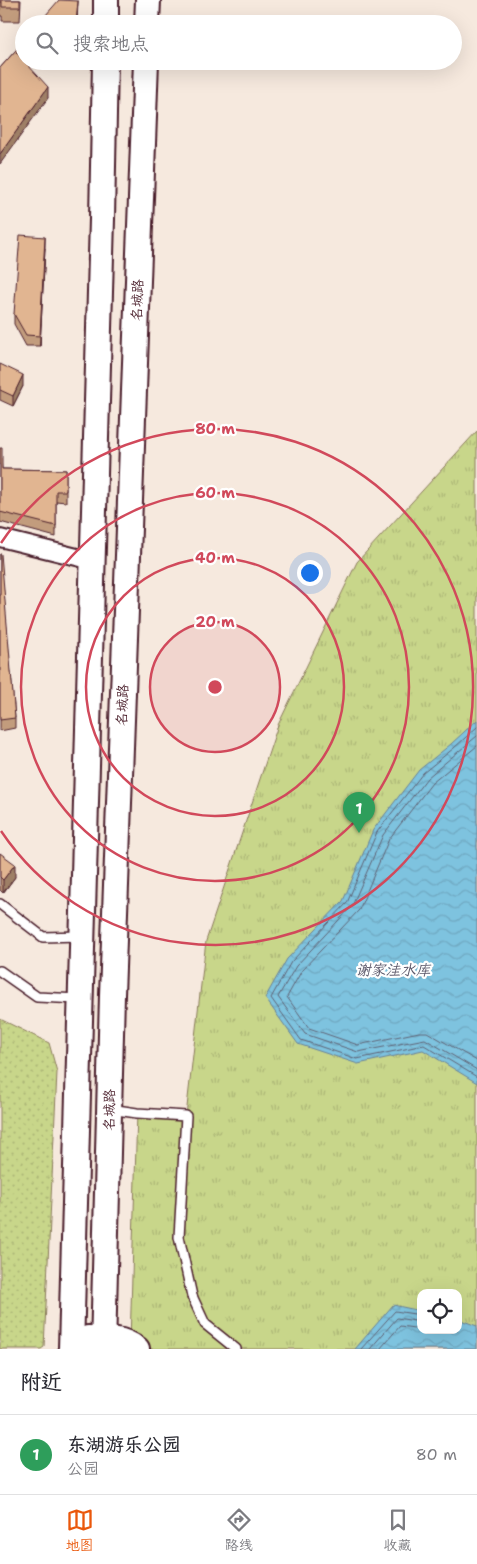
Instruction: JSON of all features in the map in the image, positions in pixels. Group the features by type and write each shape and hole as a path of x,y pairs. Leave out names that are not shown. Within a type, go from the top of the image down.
{"main road":[{"path":"106,0 106,15"},
{"path":"147,15 148,0"},
{"path":"105,70 71,1344 130,1342 138,1349"},
{"name":"名城路","path":"103,1343 112,985 146,70"}],"street":[{"path":"0,538 93,561"}],"lane":[{"path":"0,904 43,937 83,936"},
{"path":"0,971 37,997 81,999"},
{"path":"110,1109 137,1113 186,1116 179,1237 192,1296 205,1324 236,1349"}],"green space":[{"path":"477,431 477,1349 137,1349 130,1342 137,1113 186,1116 206,941 278,725 357,562"},
{"path":"0,1019 49,1043 57,1072 44,1347 41,1349 0,1349"}],"water":[{"name":"谢家洼水库","path":"477,720 477,1083 423,1050 358,1064 298,1044 265,998 287,959 343,901 373,830 419,770"},
{"path":"393,1305 417,1310 417,1334 462,1334 462,1320 477,1326 477,1349 355,1349"}],"building":[{"path":"0,0 20,0 20,7 2,7"},
{"path":"59,0 78,1 77,15 46,15"},
{"path":"15,51 15,70 32,70 48,87 0,154 0,68"},
{"path":"20,235 45,237 40,336 26,335 14,314"},
{"path":"0,364 23,375 13,396 0,390"},
{"path":"0,448 2,448 2,469 66,470 66,491 56,491 56,526 0,512"},
{"path":"0,554 15,718 0,720"},
{"path":"0,853 15,864 3,880 0,877"}],"place":[{"name":"东湖游乐公园","path":"359,833"}]}
